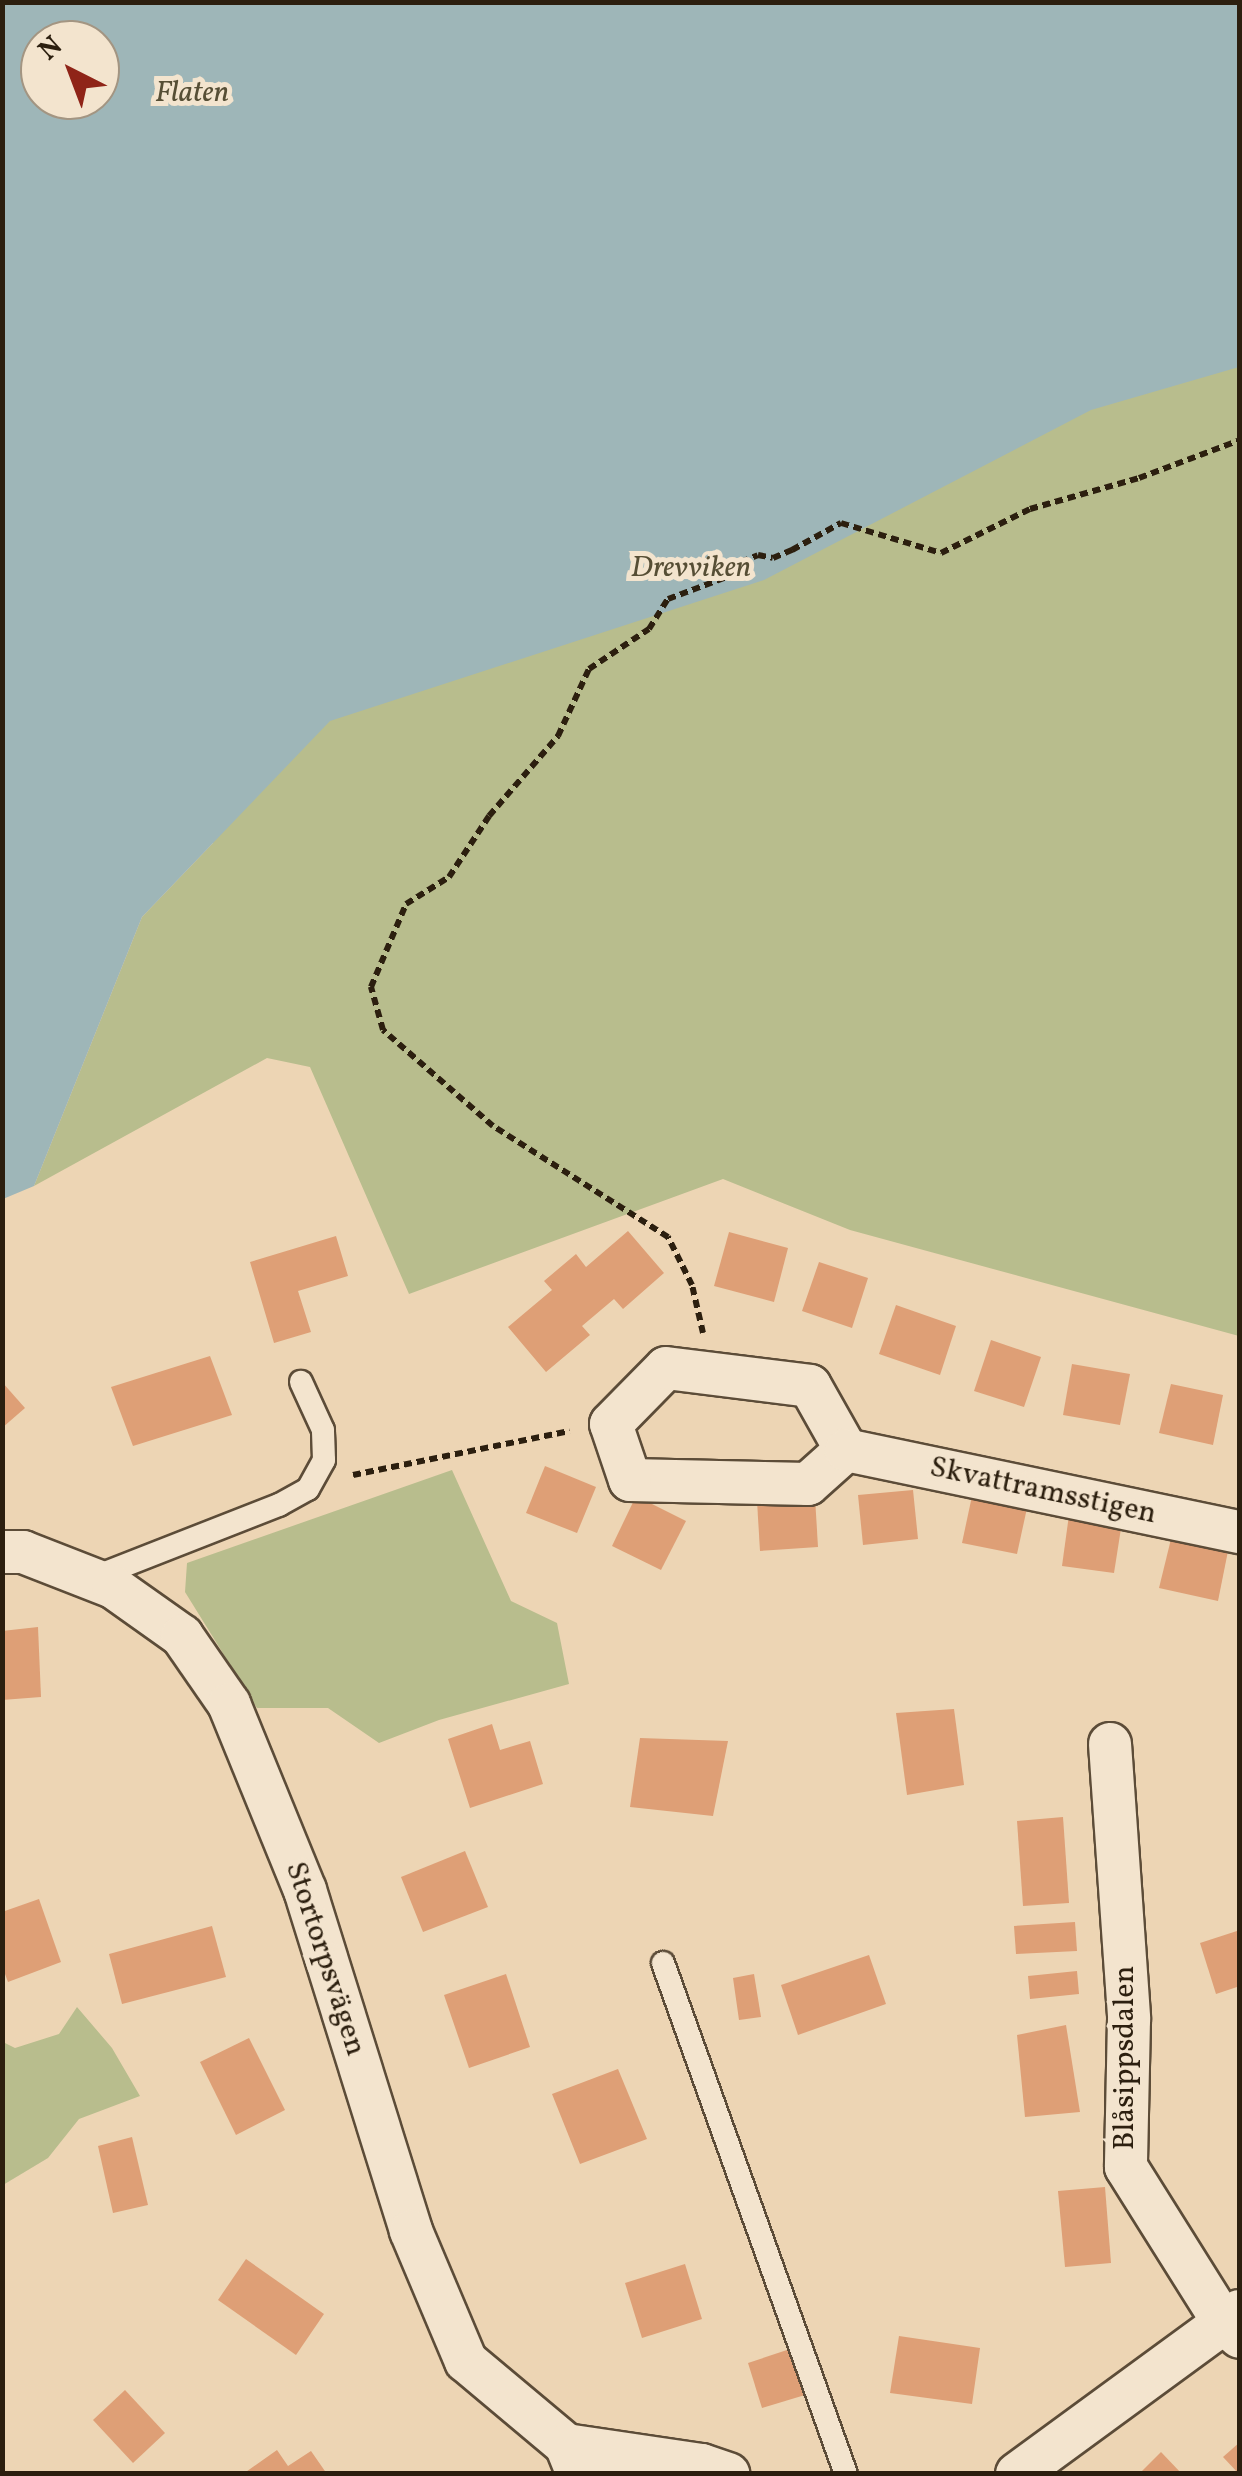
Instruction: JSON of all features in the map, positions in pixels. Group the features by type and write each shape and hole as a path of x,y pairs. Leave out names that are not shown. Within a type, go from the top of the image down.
{"street":[{"path":"666,1368 708,1374 810,1386 846,1450 808,1484 630,1480 610,1424 666,1368"},
{"name":"Skvattramsstigen","path":"846,1450 1240,1532"},
{"name":"Stortorpsvägen","path":"2,1552 23,1552 113,1587 182,1636 228,1704 306,1890 411,2231 466,2361 572,2459 702,2465 728,2474"},
{"name":"Blåsippsdalen","path":"1110,1744 1128,2019 1126,2166 1234,2323"},
{"path":"1017,2474 1234,2323"}],"lane":[{"path":"90,1578 279,1505 308,1488 324,1460 323,1430 301,1382"},
{"path":"663,1964 846,2474"}],"path":[{"path":"708,1374 692,1285 668,1237 493,1126 383,1030 372,987 406,904 449,877 490,816 558,736 589,669 649,629 668,599 734,574 741,562 758,555 774,558 840,523 940,553 1030,510 1140,478 1240,440"},
{"path":"383,1465 610,1424"}],"green space":[{"name":"Drevviken","path":"2,3 1239,3 1239,1336 850,1230 723,1179 409,1294 310,1067 267,1058 34,1186 142,917 213,843 31,120 120,120 120,20 20,20 20,75"},
{"path":"452,1470 511,1601 557,1623 569,1684 439,1720 379,1743 328,1708 257,1708 185,1592 187,1563"},
{"path":"77,2007 112,2048 140,2096 79,2119 48,2158 3,2185 3,2042 15,2048 59,2034"}],"water":[{"name":"Drevviken","path":"3,2 1239,3 1239,367 1091,410 764,580 330,721 142,917 34,1186 3,1199"}],"building":[{"path":"628,1231 664,1273 623,1309 614,1299 582,1326 590,1335 546,1372 508,1327 552,1290 544,1281 576,1254 586,1267"},
{"path":"729,1232 788,1248 774,1302 714,1286"},
{"path":"336,1236 348,1276 298,1291 311,1332 274,1343 250,1262"},
{"path":"819,1262 868,1278 852,1328 802,1311"},
{"path":"896,1305 956,1326 940,1375 879,1354"},
{"path":"991,1340 1041,1357 1024,1407 974,1391"},
{"path":"210,1356 232,1415 133,1446 111,1387"},
{"path":"1072,1364 1130,1374 1120,1425 1063,1415"},
{"path":"2,1382 25,1408 2,1428"},
{"path":"1171,1384 1223,1395 1213,1445 1159,1433"},
{"path":"545,1466 596,1487 577,1533 526,1513"},
{"path":"913,1490 918,1539 863,1545 858,1495"},
{"path":"636,1496 686,1521 661,1570 612,1546"},
{"path":"972,1496 1027,1508 1017,1554 962,1543"},
{"path":"815,1497 818,1547 760,1551 757,1501"},
{"path":"1069,1515 1122,1522 1114,1573 1062,1566"},
{"path":"1171,1539 1228,1551 1218,1601 1159,1588"},
{"path":"38,1627 41,1697 2,1700 2,1631"},
{"path":"954,1709 964,1785 907,1795 896,1713"},
{"path":"492,1724 500,1750 530,1741 543,1784 470,1808 448,1739"},
{"path":"640,1738 728,1741 713,1816 630,1807"},
{"path":"1063,1817 1069,1903 1023,1906 1017,1821"},
{"path":"465,1851 488,1907 423,1932 401,1877"},
{"path":"39,1899 61,1962 8,1982 2,1966 2,1912"},
{"path":"1075,1922 1077,1951 1016,1954 1014,1926"},
{"path":"212,1926 226,1977 122,2004 109,1954"},
{"path":"1240,1930 1240,1986 1216,1994 1200,1943"},
{"path":"869,1955 886,2004 798,2035 781,1985"},
{"path":"1077,1971 1079,1994 1030,1999 1028,1976"},
{"path":"506,1974 530,2047 469,2068 444,1995"},
{"path":"754,1974 761,2017 739,2020 733,1978"},
{"path":"1066,2025 1080,2112 1025,2117 1017,2035"},
{"path":"249,2038 285,2110 236,2135 200,2062"},
{"path":"618,2069 647,2139 580,2164 552,2094"},
{"path":"132,2137 148,2205 113,2213 98,2146"},
{"path":"1105,2187 1111,2263 1065,2267 1058,2191"},
{"path":"246,2259 324,2314 296,2355 218,2300"},
{"path":"685,2264 702,2319 642,2338 625,2283"},
{"path":"899,2336 980,2348 972,2404 890,2393"},
{"path":"790,2349 805,2395 762,2408 748,2363"},
{"path":"125,2390 165,2433 133,2463 93,2420"},
{"path":"1240,2442 1240,2474 1239,2474 1223,2457"},
{"path":"277,2450 288,2466 311,2451 327,2474 243,2474"},
{"path":"1161,2452 1182,2474 1139,2474"}],"park label":[{"name":"Flaten","path":"192,93"}]}
